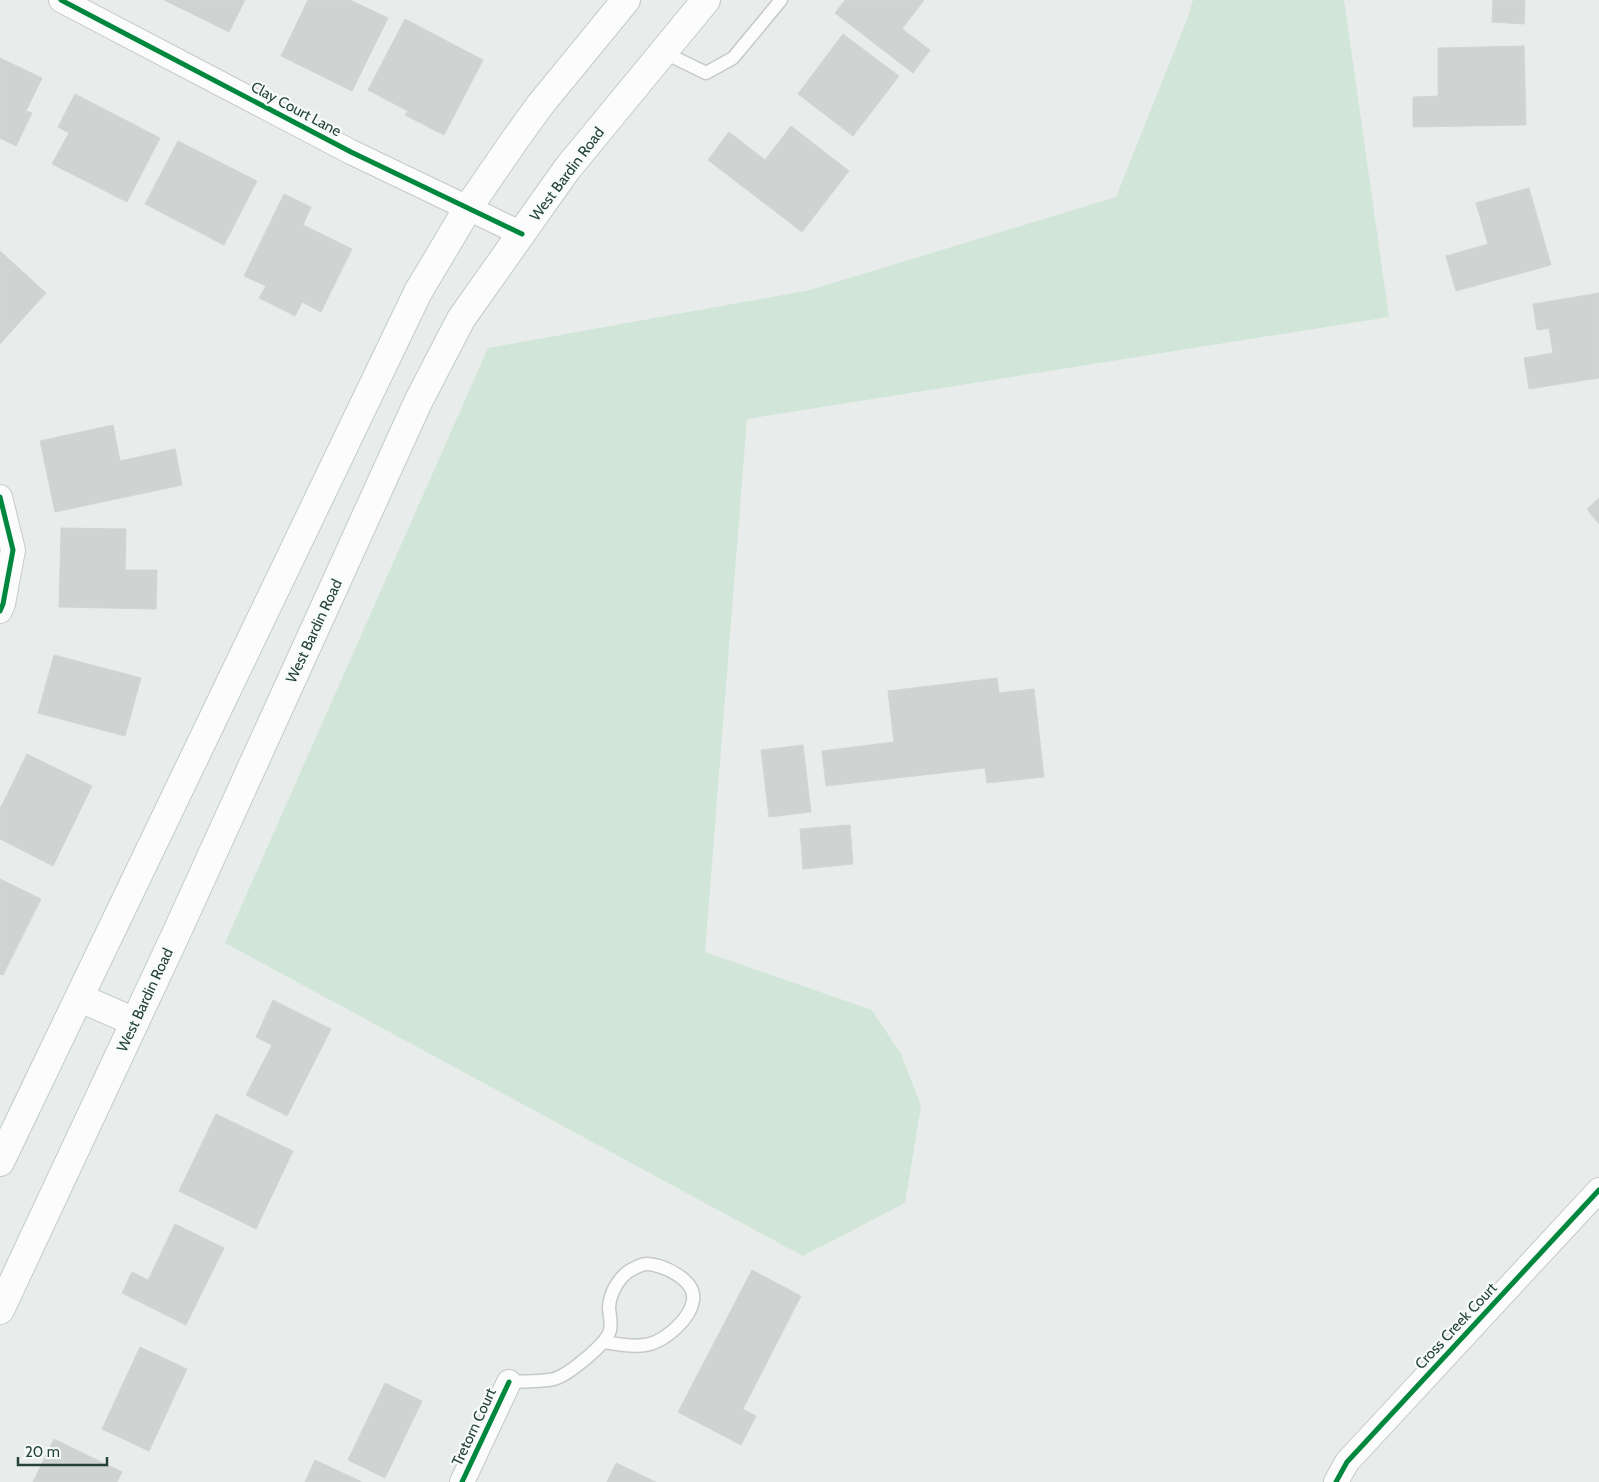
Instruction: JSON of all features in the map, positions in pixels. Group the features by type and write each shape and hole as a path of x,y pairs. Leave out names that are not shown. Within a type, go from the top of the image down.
{"main road":[{"path":"0,1162 414,301 468,208 540,105 626,0"},
{"name":"West Bardin Road","path":"0,1310 135,1022 418,402 461,319 567,168 706,0"},
{"path":"80,998 135,1022"}],"street":[{"name":"Clay Court Lane","path":"61,0 351,152 522,234"},
{"path":"0,497 13,550 0,611"},
{"name":"Cross Creek Court","path":"1336,1482 1347,1462 1599,1190"},
{"name":"Tretorn Court","path":"462,1482 509,1382"}],"lane":[{"path":"663,52 706,73 733,58 781,0"},
{"path":"509,1382 555,1379 575,1367 604,1342 611,1329 609,1306 614,1286 628,1272 644,1264 656,1265 672,1272 685,1281 693,1290 694,1298 685,1321 664,1336 650,1344 631,1345 604,1342"}],"green space":[{"path":"1193,0 1344,0 1389,317 747,419 705,952 872,1010 901,1054 921,1106 905,1203 803,1256 225,943 488,348 810,290 1116,197 1188,17"}],"building":[{"path":"164,0 245,0 229,32"},
{"path":"308,0 350,0 388,18 352,91 281,56"},
{"path":"845,0 924,0 902,29 930,50 913,73 835,13"},
{"path":"1493,0 1525,0 1524,24 1492,22"},
{"path":"405,19 483,60 444,135 405,115 408,111 368,90"},
{"path":"843,34 899,76 853,136 798,94"},
{"path":"1524,46 1526,125 1413,127 1413,97 1438,96 1438,48"},
{"path":"0,58 42,78 26,111 32,113 16,146 0,138"},
{"path":"75,94 160,138 127,202 52,164 69,133 58,127"},
{"path":"791,126 849,171 802,232 708,160 729,132 765,160"},
{"path":"178,141 257,181 224,245 145,204"},
{"path":"1529,188 1551,265 1456,291 1446,256 1488,244 1476,203"},
{"path":"284,194 311,207 303,225 352,249 321,312 302,302 295,316 259,298 266,286 244,276"},
{"path":"0,251 46,293 0,344"},
{"path":"1599,293 1599,378 1529,389 1524,358 1553,353 1549,328 1537,330 1533,304"},
{"path":"113,425 120,461 175,449 182,485 55,512 40,441"},
{"path":"1599,498 1599,524 1587,509"},
{"path":"61,528 126,529 125,570 157,570 156,609 59,607"},
{"path":"54,655 141,678 125,736 38,713"},
{"path":"997,678 999,693 1034,689 1044,777 987,783 985,768 826,786 822,751 894,742 888,691"},
{"path":"803,745 811,812 769,817 761,750"},
{"path":"27,754 92,786 53,866 0,839 0,809"},
{"path":"850,825 853,864 803,869 800,829"},
{"path":"0,879 41,899 3,975 0,974"},
{"path":"273,1000 331,1029 287,1116 246,1095 272,1045 256,1037"},
{"path":"216,1114 293,1151 256,1229 179,1191"},
{"path":"175,1224 224,1248 186,1325 122,1293 132,1272 148,1280"},
{"path":"752,1270 801,1296 743,1409 756,1416 741,1445 678,1412"},
{"path":"140,1347 187,1369 149,1451 102,1429"},
{"path":"385,1383 422,1401 385,1478 348,1460"},
{"path":"54,1439 122,1472 117,1482 33,1482"},
{"path":"315,1460 362,1482 305,1482"},
{"path":"616,1463 656,1482 607,1482"}],"cycle path":[{"path":"61,0 351,152 522,234"},
{"path":"0,497 13,550 0,611"},
{"path":"1336,1482 1347,1462 1599,1190"},
{"path":"462,1482 509,1382"}]}
